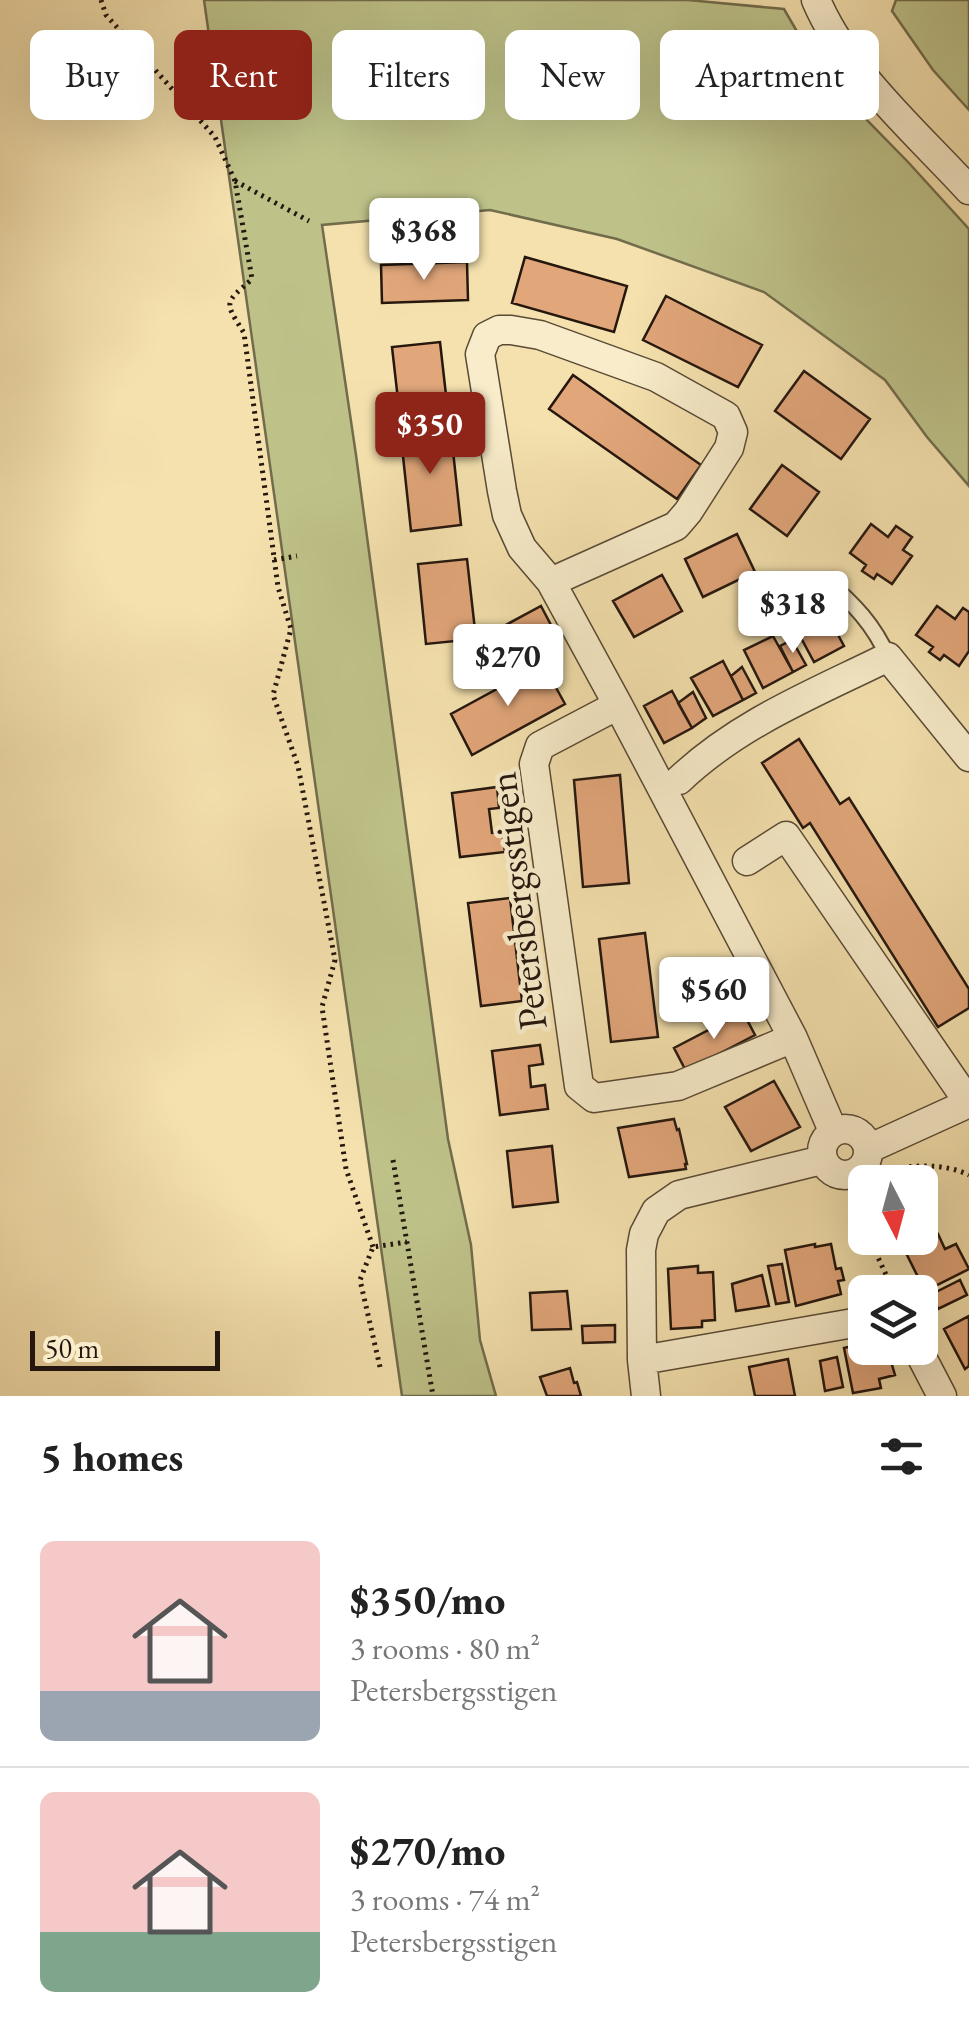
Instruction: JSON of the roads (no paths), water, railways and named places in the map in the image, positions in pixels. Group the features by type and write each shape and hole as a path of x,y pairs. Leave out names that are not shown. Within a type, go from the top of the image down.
{"street":[{"path":"816,0 840,48 969,190"},
{"path":"552,582 676,526 730,448 734,432 726,416 656,376 540,335 499,330 487,336 480,354 508,515 522,548 552,582 618,705 793,1038 833,1131"},
{"path":"679,780 706,755 753,725 888,657 969,757"},
{"name":"Petersbergsstigen","path":"618,705 540,746 534,764 580,1086 594,1098 678,1086 793,1038"},
{"path":"747,862 786,836 969,1103 868,1149"},
{"path":"842,1128 860,1134 868,1149 864,1167 847,1176 836,1174 822,1160 826,1138 842,1128"},
{"path":"646,1396 641,1250 644,1234 656,1212 679,1195 822,1160"},
{"path":"642,1360 848,1324"},
{"path":"926,1365 942,1396"}],"lane":[{"path":"828,582 878,635 888,657"}]}
